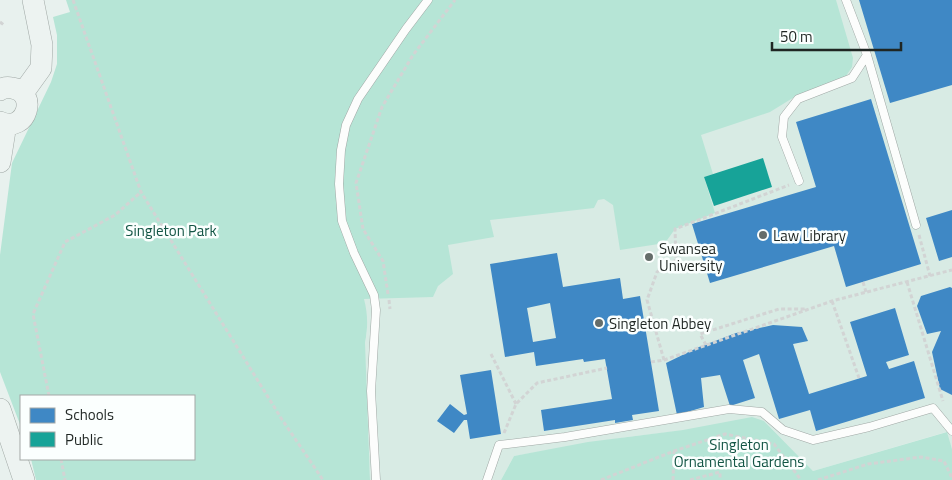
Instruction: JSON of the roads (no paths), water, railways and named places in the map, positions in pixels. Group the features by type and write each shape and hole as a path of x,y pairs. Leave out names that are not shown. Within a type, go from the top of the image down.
{"street":[{"path":"23,93 41,68 42,45 33,0"},
{"path":"0,90 4,87 14,88 23,93 27,102 27,111 22,118 15,124 3,123 0,162"},
{"path":"0,408 24,480"}],"lane":[{"path":"376,480 371,391 375,303 374,295 354,253 342,221 339,184 341,150 346,125 358,98 428,0"},
{"path":"846,0 867,55 916,225"},
{"path":"799,182 782,137 784,117 798,99 852,78 867,55"},
{"path":"487,480 499,445 565,437 729,408 762,412 783,430 814,440 933,408 952,431"}],"place":[{"name":"Law Library","path":"763,235"},
{"name":"Swansea University","path":"649,257"},
{"name":"Singleton Abbey","path":"599,323"}],"park label":[{"name":"Singleton Park","path":"171,230"},
{"name":"Singleton Ornamental Gardens","path":"739,452"}]}
